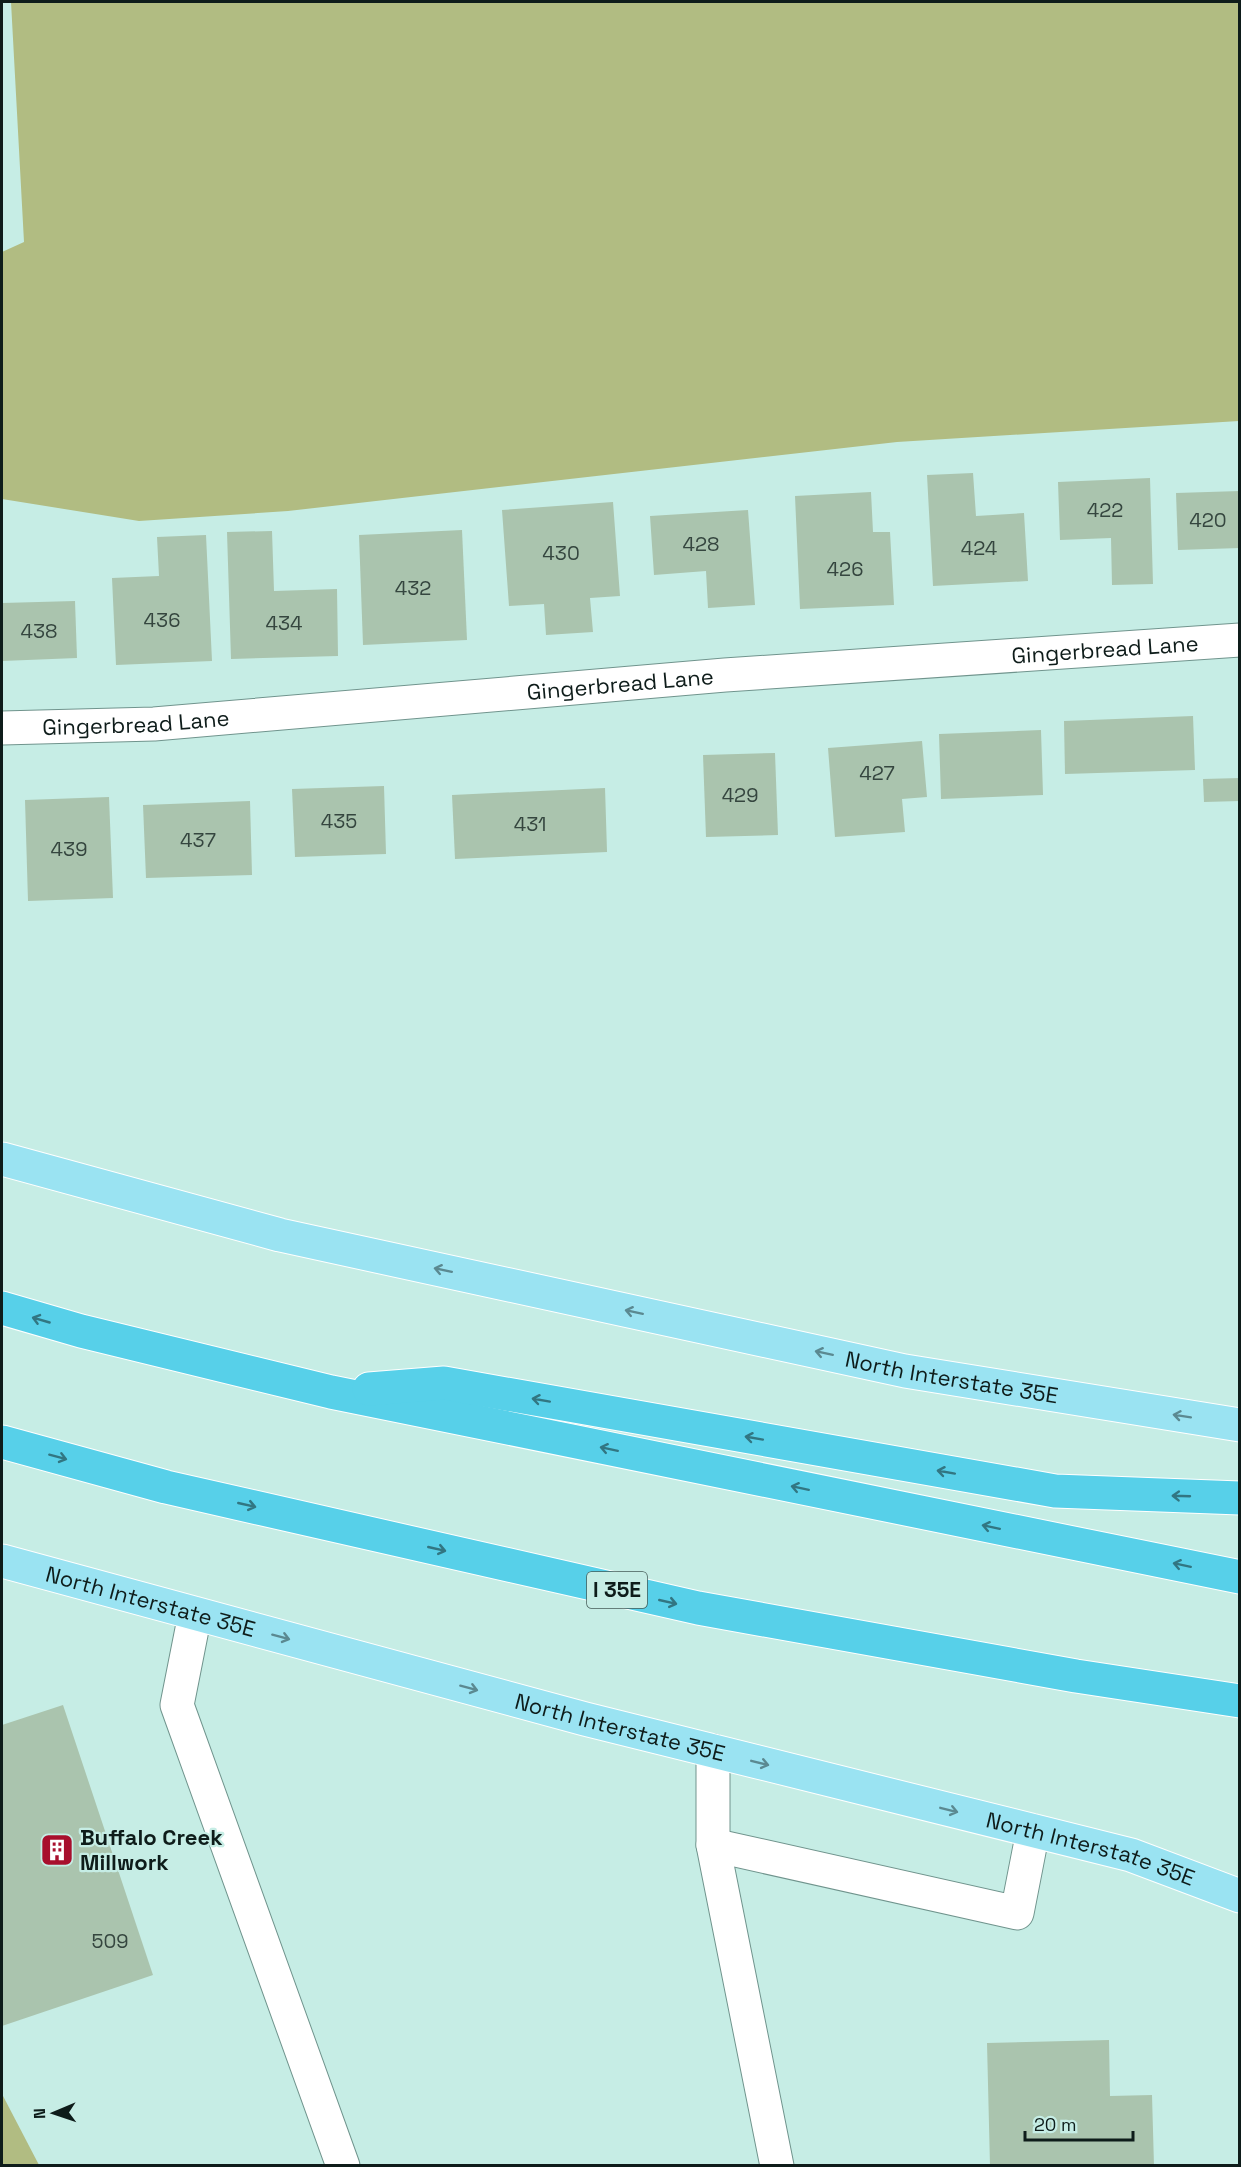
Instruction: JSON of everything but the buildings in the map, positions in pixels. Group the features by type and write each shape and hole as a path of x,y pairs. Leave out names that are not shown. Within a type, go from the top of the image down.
{"highway":[{"path":"2,1308 81,1331 331,1392 1239,1577"},
{"path":"331,1392 444,1383 1055,1491 1239,1498"},
{"name":"I 35E","path":"2,1442 166,1487 698,1608 1076,1676 1239,1701"}],"main road":[{"name":"North Interstate 35E","path":"2,1159 280,1235 905,1371 1239,1425"},
{"name":"North Interstate 35E","path":"2,1561 713,1751 1131,1855 1239,1896"}],"street":[{"name":"Gingerbread Lane","path":"2,728 154,724 725,675 1239,640"},
{"path":"195,1614 177,1705 343,2166"},
{"path":"713,1751 713,1845 777,2166"},
{"path":"713,1845 1017,1913 1033,1831"}],"green space":[{"path":"11,2 1239,2 1239,421 897,442 288,511 139,521 2,499 2,252 24,242"},
{"path":"2,2094 39,2165 2,2165"}],"place":[{"name":"Buffalo Creek Millwork","path":"57,1850"}]}
